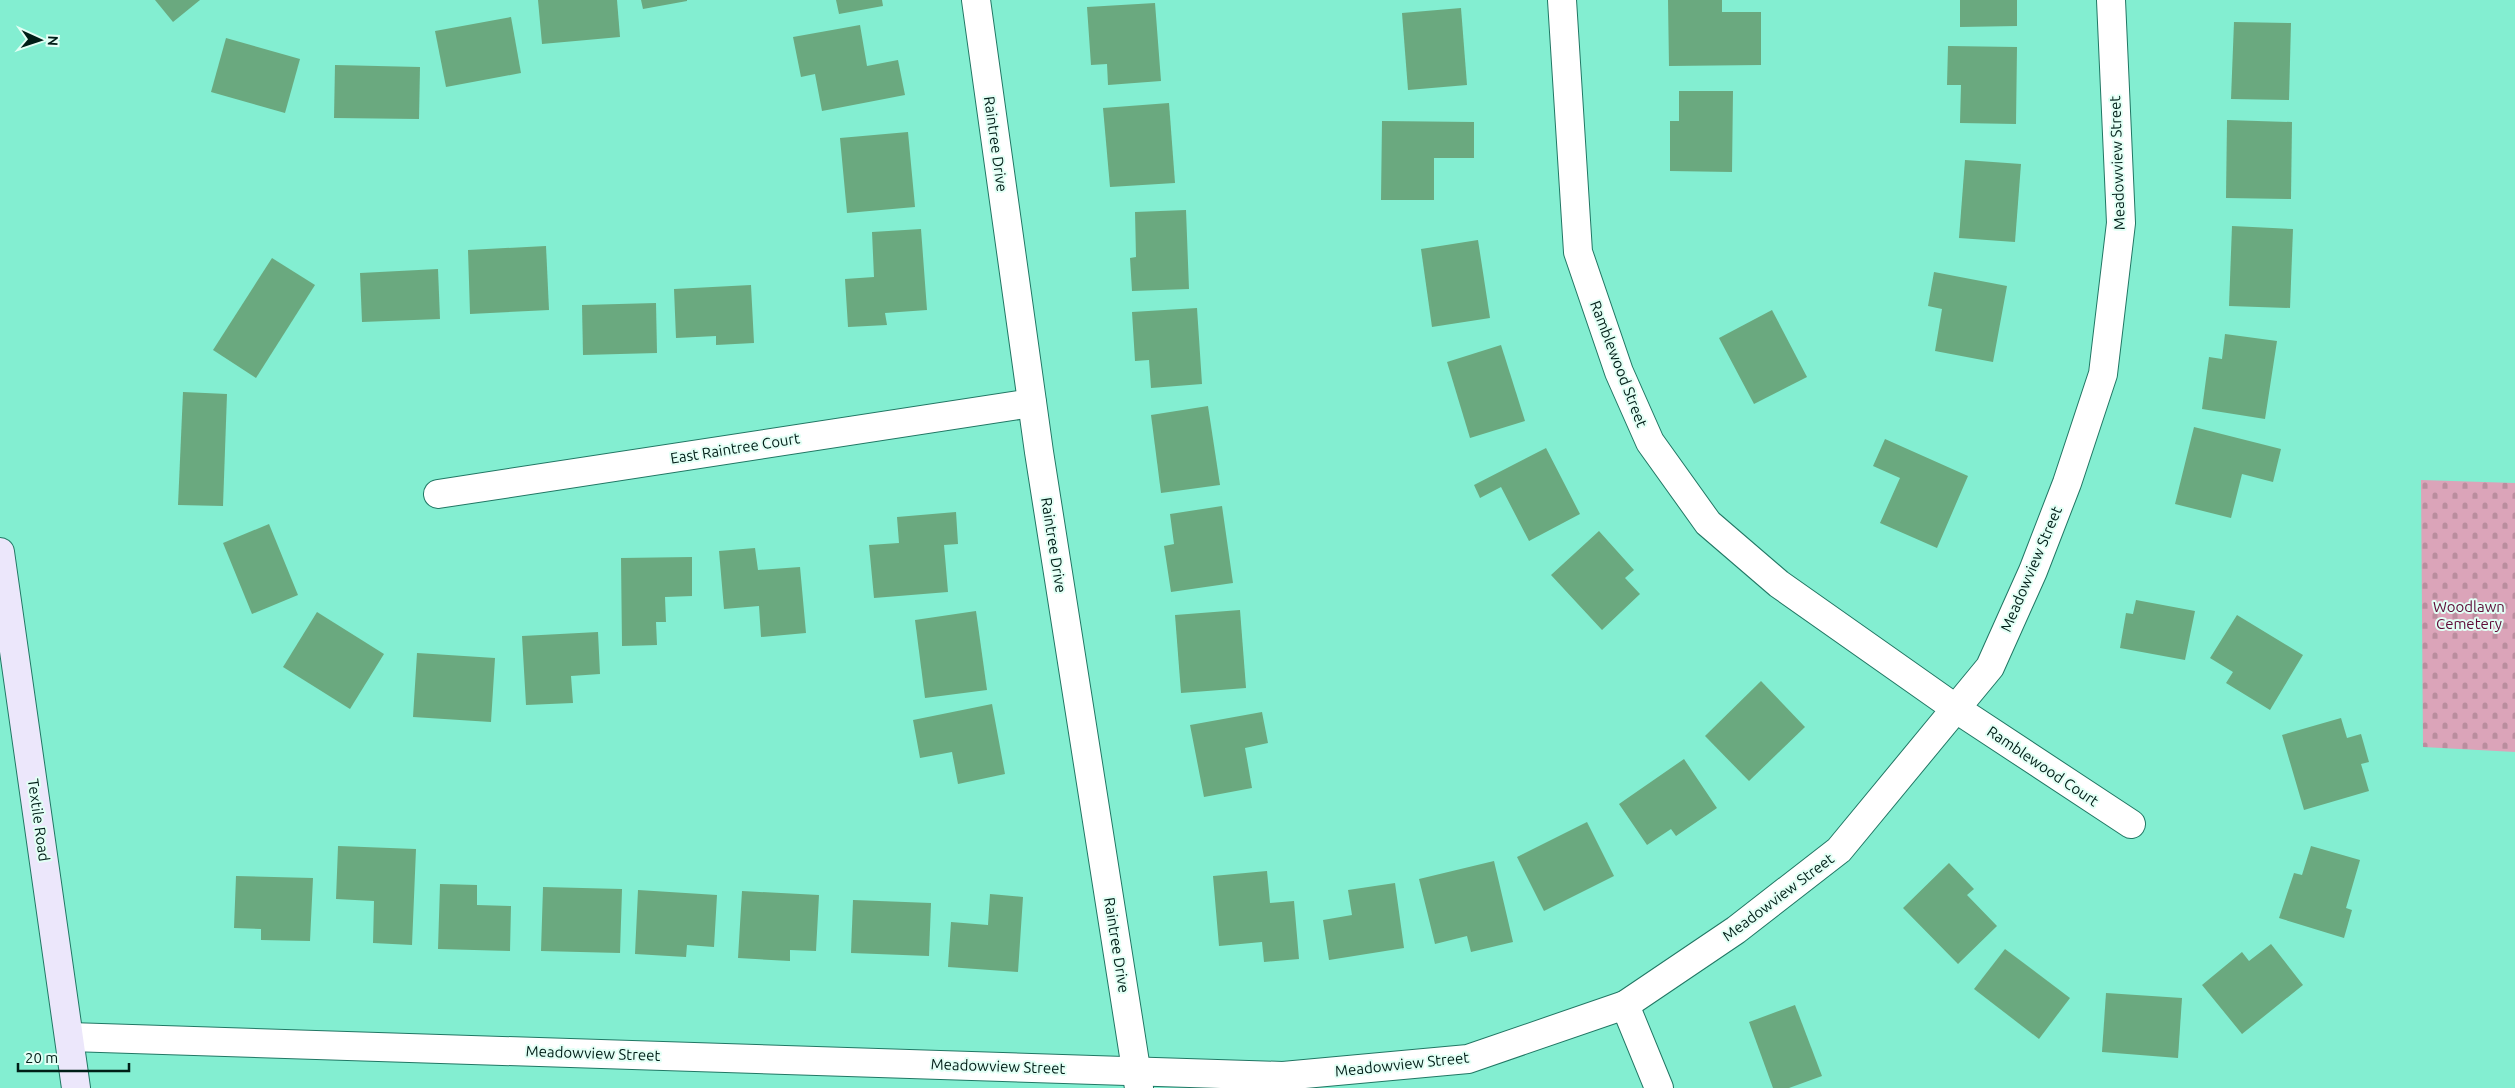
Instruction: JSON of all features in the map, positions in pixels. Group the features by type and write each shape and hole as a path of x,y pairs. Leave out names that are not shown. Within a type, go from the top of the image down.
{"main road":[{"name":"Textile Road","path":"0,552 76,1088"}],"street":[{"name":"Raintree Drive","path":"976,0 1032,403 1138,1080"},
{"name":"Ramblewood Street","path":"1562,0 1578,252 1619,372 1650,442 1708,523 1779,584 1955,708"},
{"name":"Meadowview Street","path":"70,1037 1087,1069 1138,1080 1283,1076 1468,1060 1576,1024 1625,1005 1736,930 1839,850 1990,667 2029,580 2067,483 2103,374 2121,223 2111,0"},
{"name":"East Raintree Court","path":"438,494 1032,403"},
{"name":"Ramblewood Court","path":"1955,708 2131,824"},
{"path":"1625,1005 1659,1088"}],"green space":[{"name":"Woodlawn Cemetery","path":"2421,480 2515,483 2515,752 2423,747"}],"building":[{"path":"155,0 200,0 173,22"},
{"path":"538,0 617,0 620,37 542,44"},
{"path":"641,0 687,0 687,1 643,9"},
{"path":"836,0 882,0 883,6 839,14"},
{"path":"1668,0 1722,0 1722,12 1761,12 1761,65 1669,66"},
{"path":"1960,0 2017,0 2017,26 1960,27"},
{"path":"1155,3 1161,81 1108,85 1107,64 1091,65 1087,7"},
{"path":"1461,8 1467,85 1408,90 1402,13"},
{"path":"511,17 521,73 446,87 435,31"},
{"path":"2234,22 2291,23 2289,100 2231,99"},
{"path":"860,25 867,66 898,60 905,95 822,111 815,74 801,77 793,37"},
{"path":"226,38 300,59 285,113 211,92"},
{"path":"1948,46 2017,47 2016,124 1960,123 1961,85 1947,85"},
{"path":"335,65 420,67 419,119 334,118"},
{"path":"1679,91 1733,91 1732,172 1670,171 1670,121 1679,121"},
{"path":"1169,103 1175,183 1110,187 1103,108"},
{"path":"2227,120 2292,122 2291,199 2226,198"},
{"path":"1382,121 1474,122 1474,158 1434,158 1434,200 1381,200"},
{"path":"908,132 915,207 847,213 840,138"},
{"path":"1965,160 2021,164 2015,242 1959,238"},
{"path":"1186,210 1189,289 1132,291 1130,258 1136,257 1135,212"},
{"path":"2232,226 2293,229 2290,308 2229,306"},
{"path":"921,229 927,310 885,313 887,325 848,327 845,279 874,277 872,232"},
{"path":"1478,240 1490,318 1432,327 1421,249"},
{"path":"546,246 549,310 470,314 468,250"},
{"path":"272,258 315,285 256,378 213,350"},
{"path":"438,269 440,319 362,322 360,273"},
{"path":"1934,272 2007,286 1993,362 1935,351 1942,309 1928,306"},
{"path":"751,285 754,343 716,345 716,336 676,338 674,289"},
{"path":"656,303 657,353 583,355 582,305"},
{"path":"1197,308 1202,384 1151,388 1149,360 1135,361 1132,312"},
{"path":"1772,310 1807,377 1754,404 1719,338"},
{"path":"2225,334 2277,341 2265,419 2202,409 2209,357 2222,359"},
{"path":"1501,345 1525,421 1470,438 1447,362"},
{"path":"183,392 227,394 223,506 178,505"},
{"path":"1208,406 1220,485 1161,493 1151,415"},
{"path":"2194,427 2281,449 2273,482 2242,474 2231,518 2175,504"},
{"path":"1885,439 1968,476 1937,548 1880,523 1900,478 1873,466"},
{"path":"1546,448 1580,514 1529,541 1501,487 1480,498 1474,485"},
{"path":"1222,506 1233,583 1171,592 1164,546 1174,544 1170,514"},
{"path":"956,512 958,544 944,545 948,592 874,598 869,545 899,543 897,517"},
{"path":"269,524 298,595 252,614 223,543"},
{"path":"1599,531 1634,570 1625,578 1640,594 1602,630 1551,575"},
{"path":"755,548 758,570 800,567 806,633 761,637 759,606 724,609 719,551"},
{"path":"692,557 692,596 665,597 666,622 656,622 657,645 622,646 621,558"},
{"path":"2136,600 2195,611 2185,660 2120,648 2126,613 2133,614"},
{"path":"1240,610 1246,688 1181,693 1175,615"},
{"path":"976,611 987,690 925,698 915,620"},
{"path":"317,612 384,654 350,709 283,667"},
{"path":"2237,615 2303,655 2270,710 2226,683 2233,672 2210,658"},
{"path":"598,632 600,674 571,676 573,703 526,705 522,636"},
{"path":"417,653 495,658 491,722 413,717"},
{"path":"1761,681 1805,727 1749,781 1705,736"},
{"path":"992,704 1005,774 958,784 952,752 920,758 913,720"},
{"path":"1262,712 1268,743 1245,748 1252,788 1204,797 1190,725"},
{"path":"2341,718 2347,738 2361,734 2369,762 2361,764 2369,791 2304,810 2282,735"},
{"path":"1684,759 1717,808 1676,836 1671,829 1647,845 1619,804"},
{"path":"1587,822 1614,876 1544,911 1517,857"},
{"path":"338,846 416,849 412,945 373,943 374,901 336,899"},
{"path":"2311,846 2360,860 2346,908 2352,910 2344,938 2279,918 2294,873 2302,875"},
{"path":"1494,861 1513,942 1471,952 1467,936 1435,944 1419,879"},
{"path":"1949,863 1974,889 1967,895 1997,926 1958,964 1903,908"},
{"path":"1267,871 1270,903 1294,901 1299,959 1264,962 1262,942 1219,946 1213,876"},
{"path":"236,876 313,878 310,941 261,940 261,929 234,928"},
{"path":"1395,883 1404,948 1329,960 1323,920 1352,915 1348,890"},
{"path":"440,884 477,885 477,905 511,906 510,951 438,949"},
{"path":"543,887 622,889 620,953 541,951"},
{"path":"638,890 717,895 714,947 687,945 686,957 635,954"},
{"path":"742,891 819,895 816,951 790,950 790,961 738,958"},
{"path":"990,894 1023,897 1018,972 948,967 951,922 988,925"},
{"path":"853,900 931,903 929,956 851,953"},
{"path":"2271,944 2303,985 2242,1034 2202,985 2242,952 2249,961"},
{"path":"2005,949 2070,998 2039,1039 1974,989"},
{"path":"2106,993 2182,998 2178,1058 2102,1052"},
{"path":"1795,1005 1822,1076 1789,1088 1773,1088 1749,1022"}]}
